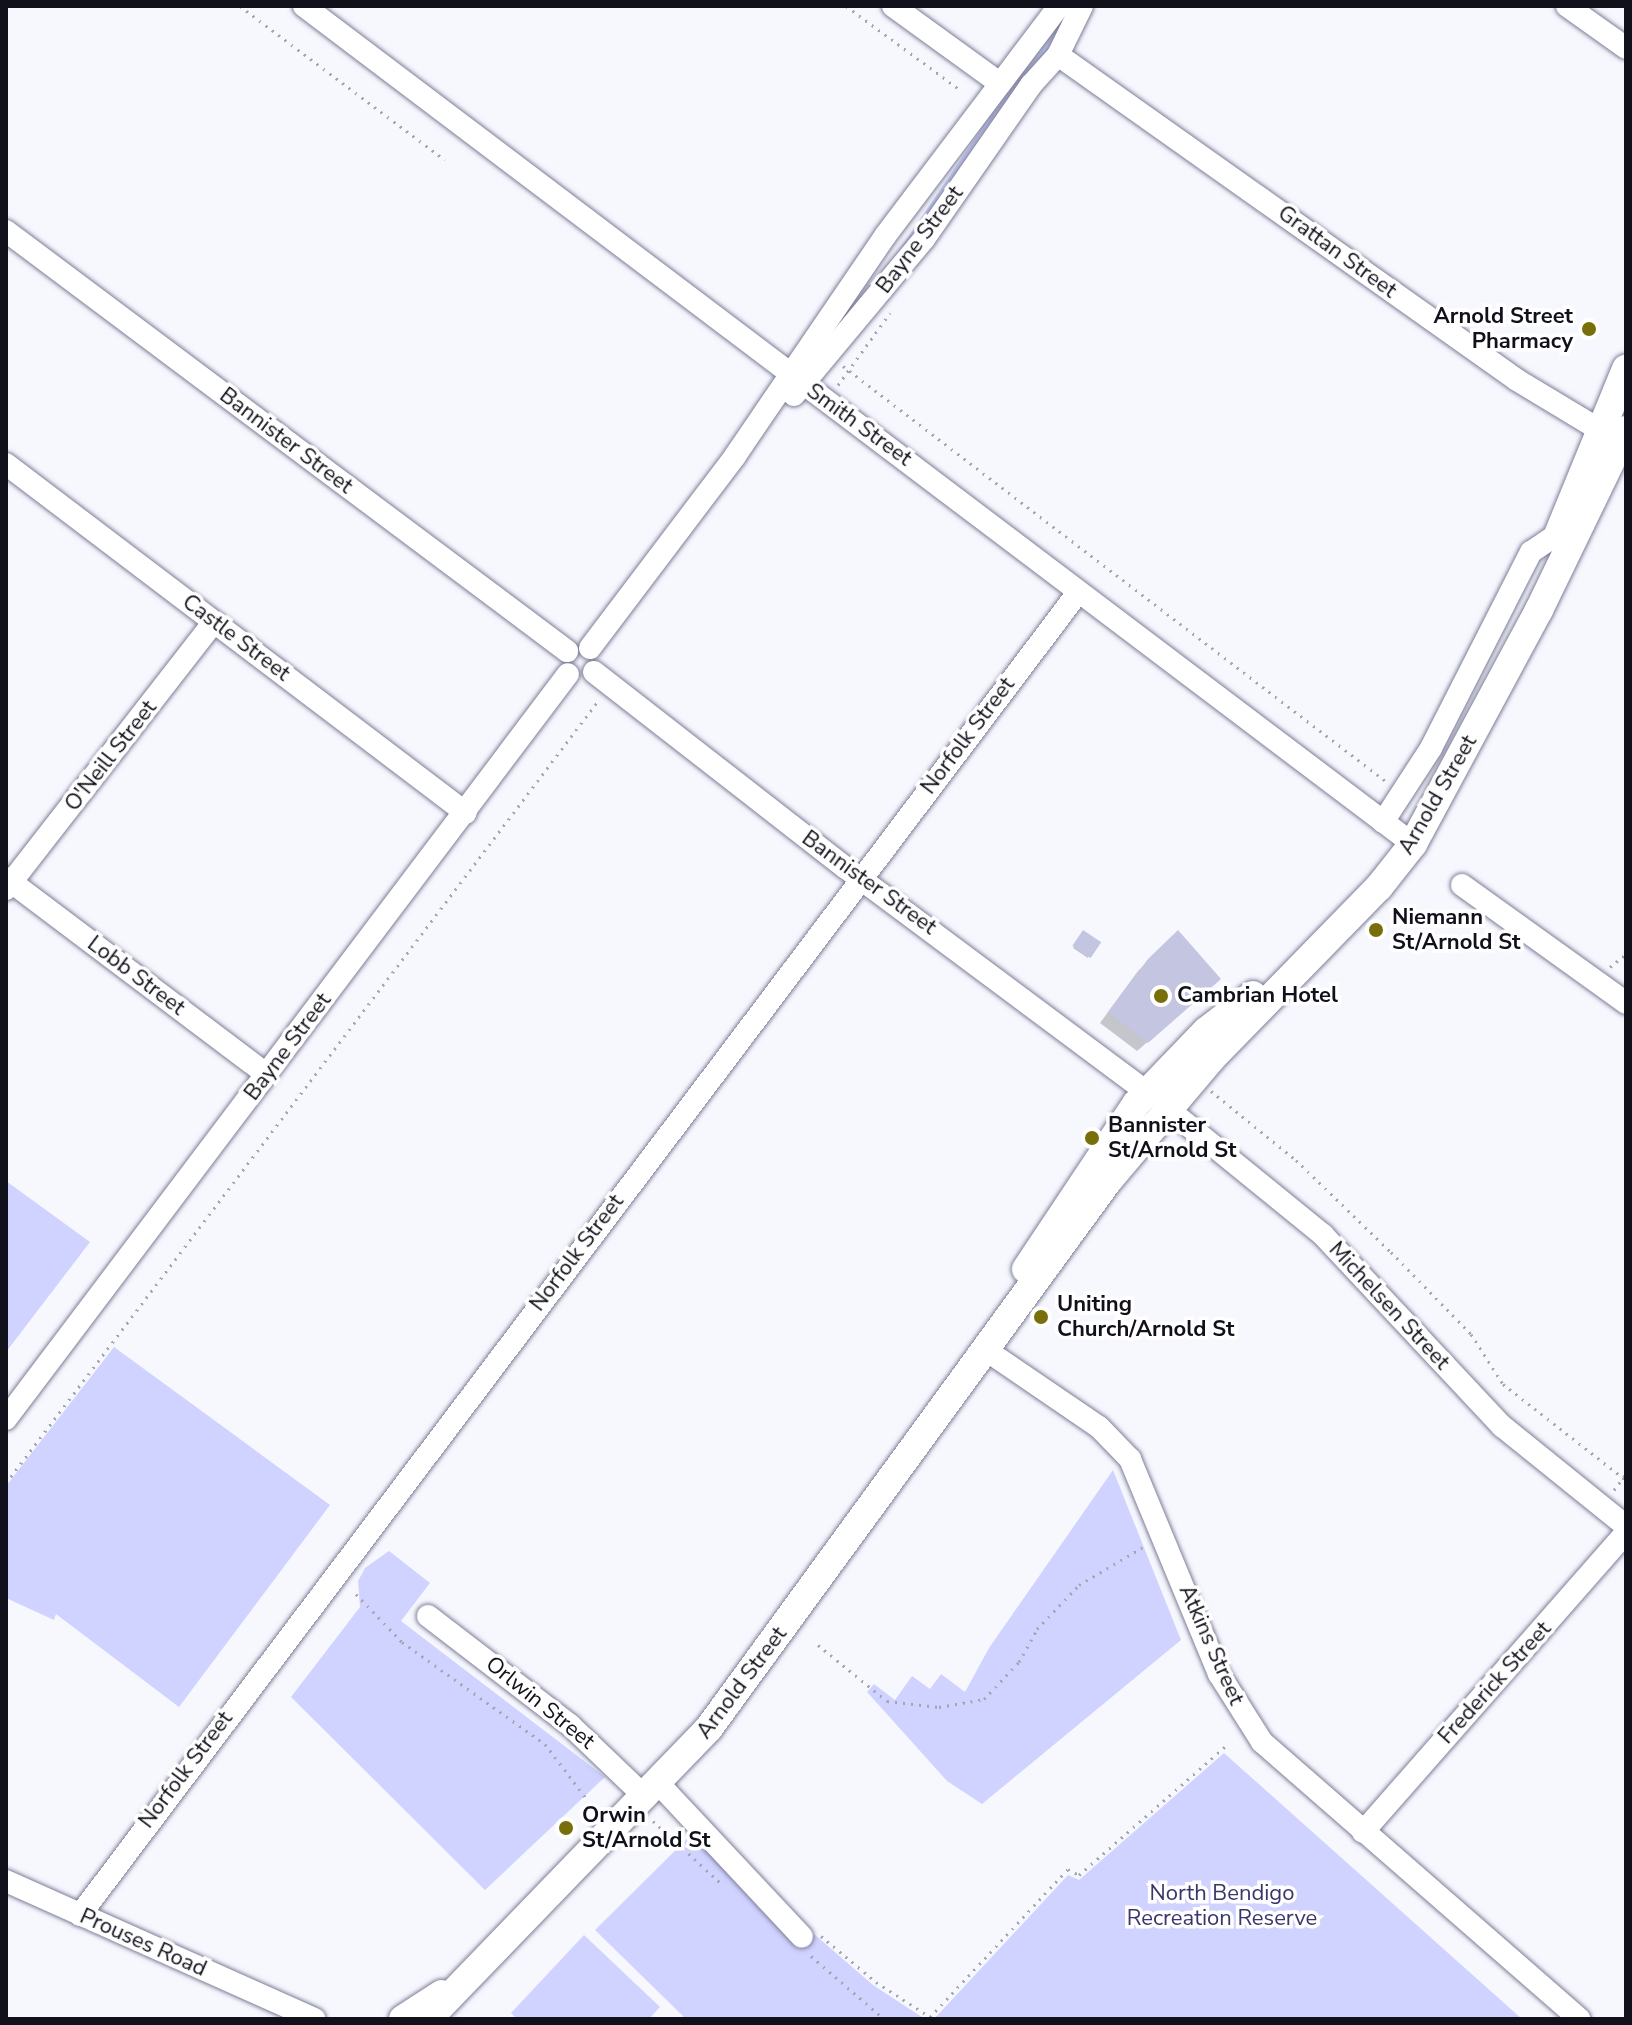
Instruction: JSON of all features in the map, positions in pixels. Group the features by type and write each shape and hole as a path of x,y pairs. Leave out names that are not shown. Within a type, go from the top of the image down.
{"main road":[{"name":"Arnold Street","path":"428,2019 459,1982 653,1791 735,1696 1157,1100 1379,887 1413,844 1512,658 1615,434 1626,369"},
{"name":"Arnold Street","path":"1512,658 1558,534 1615,434"},
{"name":"Arnold Street","path":"403,2019 459,1982"}],"street":[{"name":"Smith Street","path":"304,6 1077,594 1413,844"},
{"path":"893,6 998,82"},
{"name":"Bayne Street","path":"590,648 796,379 998,82 1059,6"},
{"name":"Bayne Street","path":"796,379 902,269 1031,85 1058,55 1082,6"},
{"path":"1567,6 1626,48"},
{"name":"Grattan Street","path":"1058,55 1517,380 1615,434"},
{"name":"Bannister Street","path":"6,231 567,651"},
{"name":"Castle Street","path":"6,464 466,813"},
{"name":"Arnold Street","path":"1383,822 1431,748 1531,552 1558,534"},
{"name":"Norfolk Street","path":"80,1915 1077,594"},
{"name":"O'Neill Street","path":"8,883 214,622"},
{"path":"580,645 590,648 596,659 594,672 584,678 568,674 563,663 567,651 580,645"},
{"name":"Bannister Street","path":"594,672 860,878 1157,1100"},
{"name":"Bayne Street","path":"6,1419 568,674"},
{"name":"Lobb Street","path":"8,883 266,1074"},
{"path":"1462,885 1626,1002"},
{"name":"Michelsen Street","path":"1157,1100 1323,1235 1502,1426 1626,1526"},
{"name":"Atkins Street","path":"983,1348 1121,1447 1139,1474 1219,1674 1243,1716 1288,1767 1579,2019"},
{"name":"Frederick Street","path":"1363,1832 1626,1533"},
{"name":"Orlwin Street","path":"428,1616 653,1791 809,1934"},
{"name":"Prouses Road","path":"6,1881 288,2012 315,2019"}],"path":[{"path":"240,6 445,160"},
{"path":"846,6 959,89"},
{"path":"833,359 1395,787"},
{"path":"6,1483 602,696"},
{"path":"1620,959 1626,964"},
{"path":"1204,1087 1296,1160 1391,1252 1471,1334 1503,1384 1625,1477 1611,1493"},
{"path":"818,1645 887,1701 939,1707 984,1699 1079,1585 1165,1537"},
{"path":"356,1594 402,1642 545,1744 586,1798"},
{"path":"809,1934 930,2017 1068,1869 1079,1875 1227,1745"}],"green space":[{"path":"1062,9 1071,15 847,348 838,341"},
{"path":"6,1181 90,1242 6,1352"},
{"path":"114,1347 330,1505 179,1707 56,1614 54,1620 6,1598 6,1486"},
{"path":"1113,1470 1181,1640 982,1804 947,1781 867,1692 874,1684 895,1700 912,1676 930,1689 941,1674 965,1692 989,1648"},
{"path":"389,1551 430,1583 401,1621 605,1777 485,1890 291,1697 360,1607 358,1581 365,1568"},
{"name":"North Bendigo Recreation Reserve","path":"1224,1753 1522,2019 934,2019 1068,1875 1079,1880"},
{"path":"694,1832 802,1946 814,1934 873,1985 925,2019 686,2019 595,1930"},
{"path":"584,1935 660,2007 649,2019 517,2019 511,2013"}],"building":[{"path":"1083,930 1101,942 1091,958 1072,946"},
{"name":"Cambrian Hotel","path":"1178,930 1221,979 1148,1043 1108,1012 1148,959"}],"place":[{"name":"Arnold Street Pharmacy","path":"1589,329"},
{"name":"Niemann St/Arnold St","path":"1376,930"},
{"name":"Cambrian Hotel","path":"1161,996"},
{"name":"Bannister St/Arnold St","path":"1092,1138"},
{"name":"Uniting Church/Arnold St","path":"1041,1317"},
{"name":"Orwin St/Arnold St","path":"566,1828"}]}
